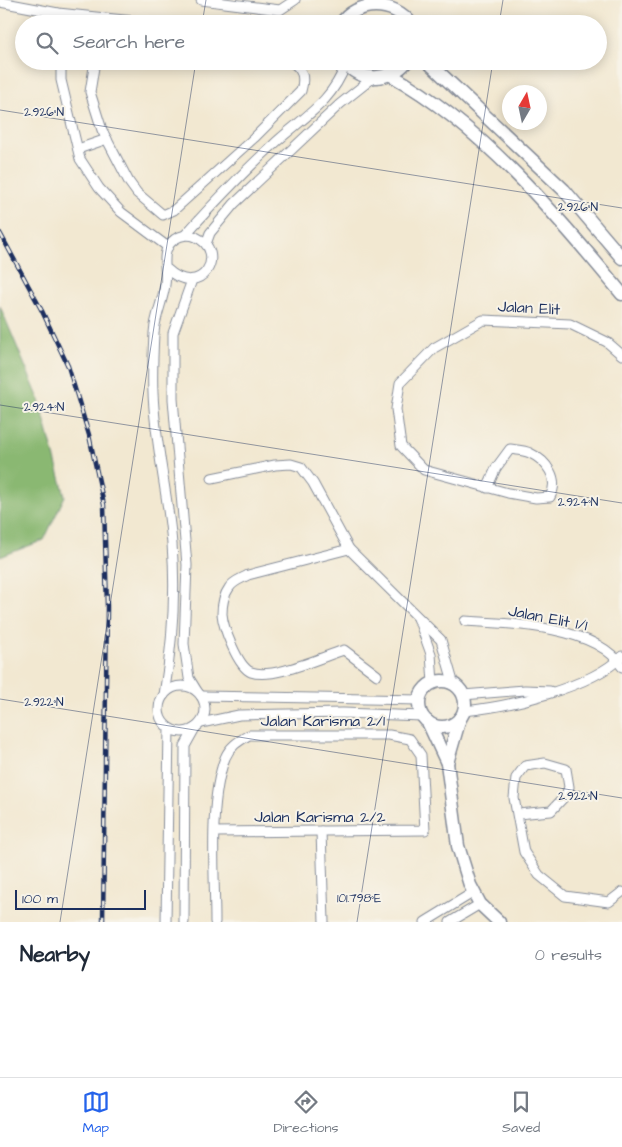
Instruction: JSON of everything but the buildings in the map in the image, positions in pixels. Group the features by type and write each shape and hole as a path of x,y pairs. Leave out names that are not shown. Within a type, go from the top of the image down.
{"street":[{"path":"201,0 280,10 295,0"},
{"path":"351,5 374,1 393,3 403,15"},
{"path":"0,2 77,15"},
{"path":"61,70 61,80 80,159 99,188 121,212 168,247"},
{"path":"94,70 90,92 107,139 129,182 137,193 163,215 174,210 257,135 301,90 304,80 299,70"},
{"path":"185,235 212,205 270,148 305,119 336,88 342,70"},
{"path":"354,70 374,77 391,75 397,70"},
{"path":"437,70 564,190 620,253"},
{"path":"391,75 426,95 518,175 622,294"},
{"path":"206,244 210,233 234,204 340,104 364,88 374,77"},
{"path":"257,135 270,148"},
{"path":"78,149 107,139"},
{"path":"167,269 183,280 201,277 210,265 210,251 206,244 194,236 185,235 176,238 168,247 165,258 167,269 165,286 154,326 153,395 172,547 169,666 164,695 159,709 160,716 169,728 187,731 198,725 239,715 343,713 425,718 444,726 462,714 528,701 595,675 621,661"},
{"path":"184,922 185,746 205,709 199,694 189,678 184,644 187,565 173,399 173,333 192,280"},
{"name":"Jalan Elit","path":"487,488 496,468 510,450 528,451 540,458 554,476 555,489 550,497 536,498 487,488 424,470 401,446 396,409 400,383 434,348 483,320 570,324 607,342 622,355"},
{"path":"212,478 275,465 292,464 301,467 313,482 350,549 441,640 458,690 462,714 447,763"},
{"path":"350,549 248,575 235,582 229,588 223,603 222,616 241,664 249,671 260,674 286,669 344,650 377,675"},
{"path":"417,616 431,654 433,683"},
{"name":"Jalan Elit 1/1","path":"465,621 508,623 590,640 621,661"},
{"path":"499,922 480,904 474,892 458,846 447,763 425,718 420,700 424,690 433,683 444,682 458,690 555,691"},
{"path":"164,695 171,689 180,686 188,687 199,694 420,700"},
{"path":"166,922 169,728"},
{"name":"Jalan Karisma 2/1","path":"215,832 216,807 226,757 234,744 249,735 389,735 410,739 421,755 425,830"},
{"path":"518,814 551,811 566,796 570,787 566,769 545,763 525,766 516,778 514,798 524,852 539,875 565,896 609,902 622,892"},
{"name":"Jalan Karisma 2/2","path":"215,832 425,830"},
{"path":"321,831 324,922"},
{"path":"215,832 216,922"},
{"path":"425,922 474,892"},
{"path":"450,922 480,904"}],"green space":[{"path":"0,306 39,399 65,496 44,540 0,557"}],"railway":[{"path":"0,233 42,311 68,366 89,435 104,505 107,607 103,922"}]}
